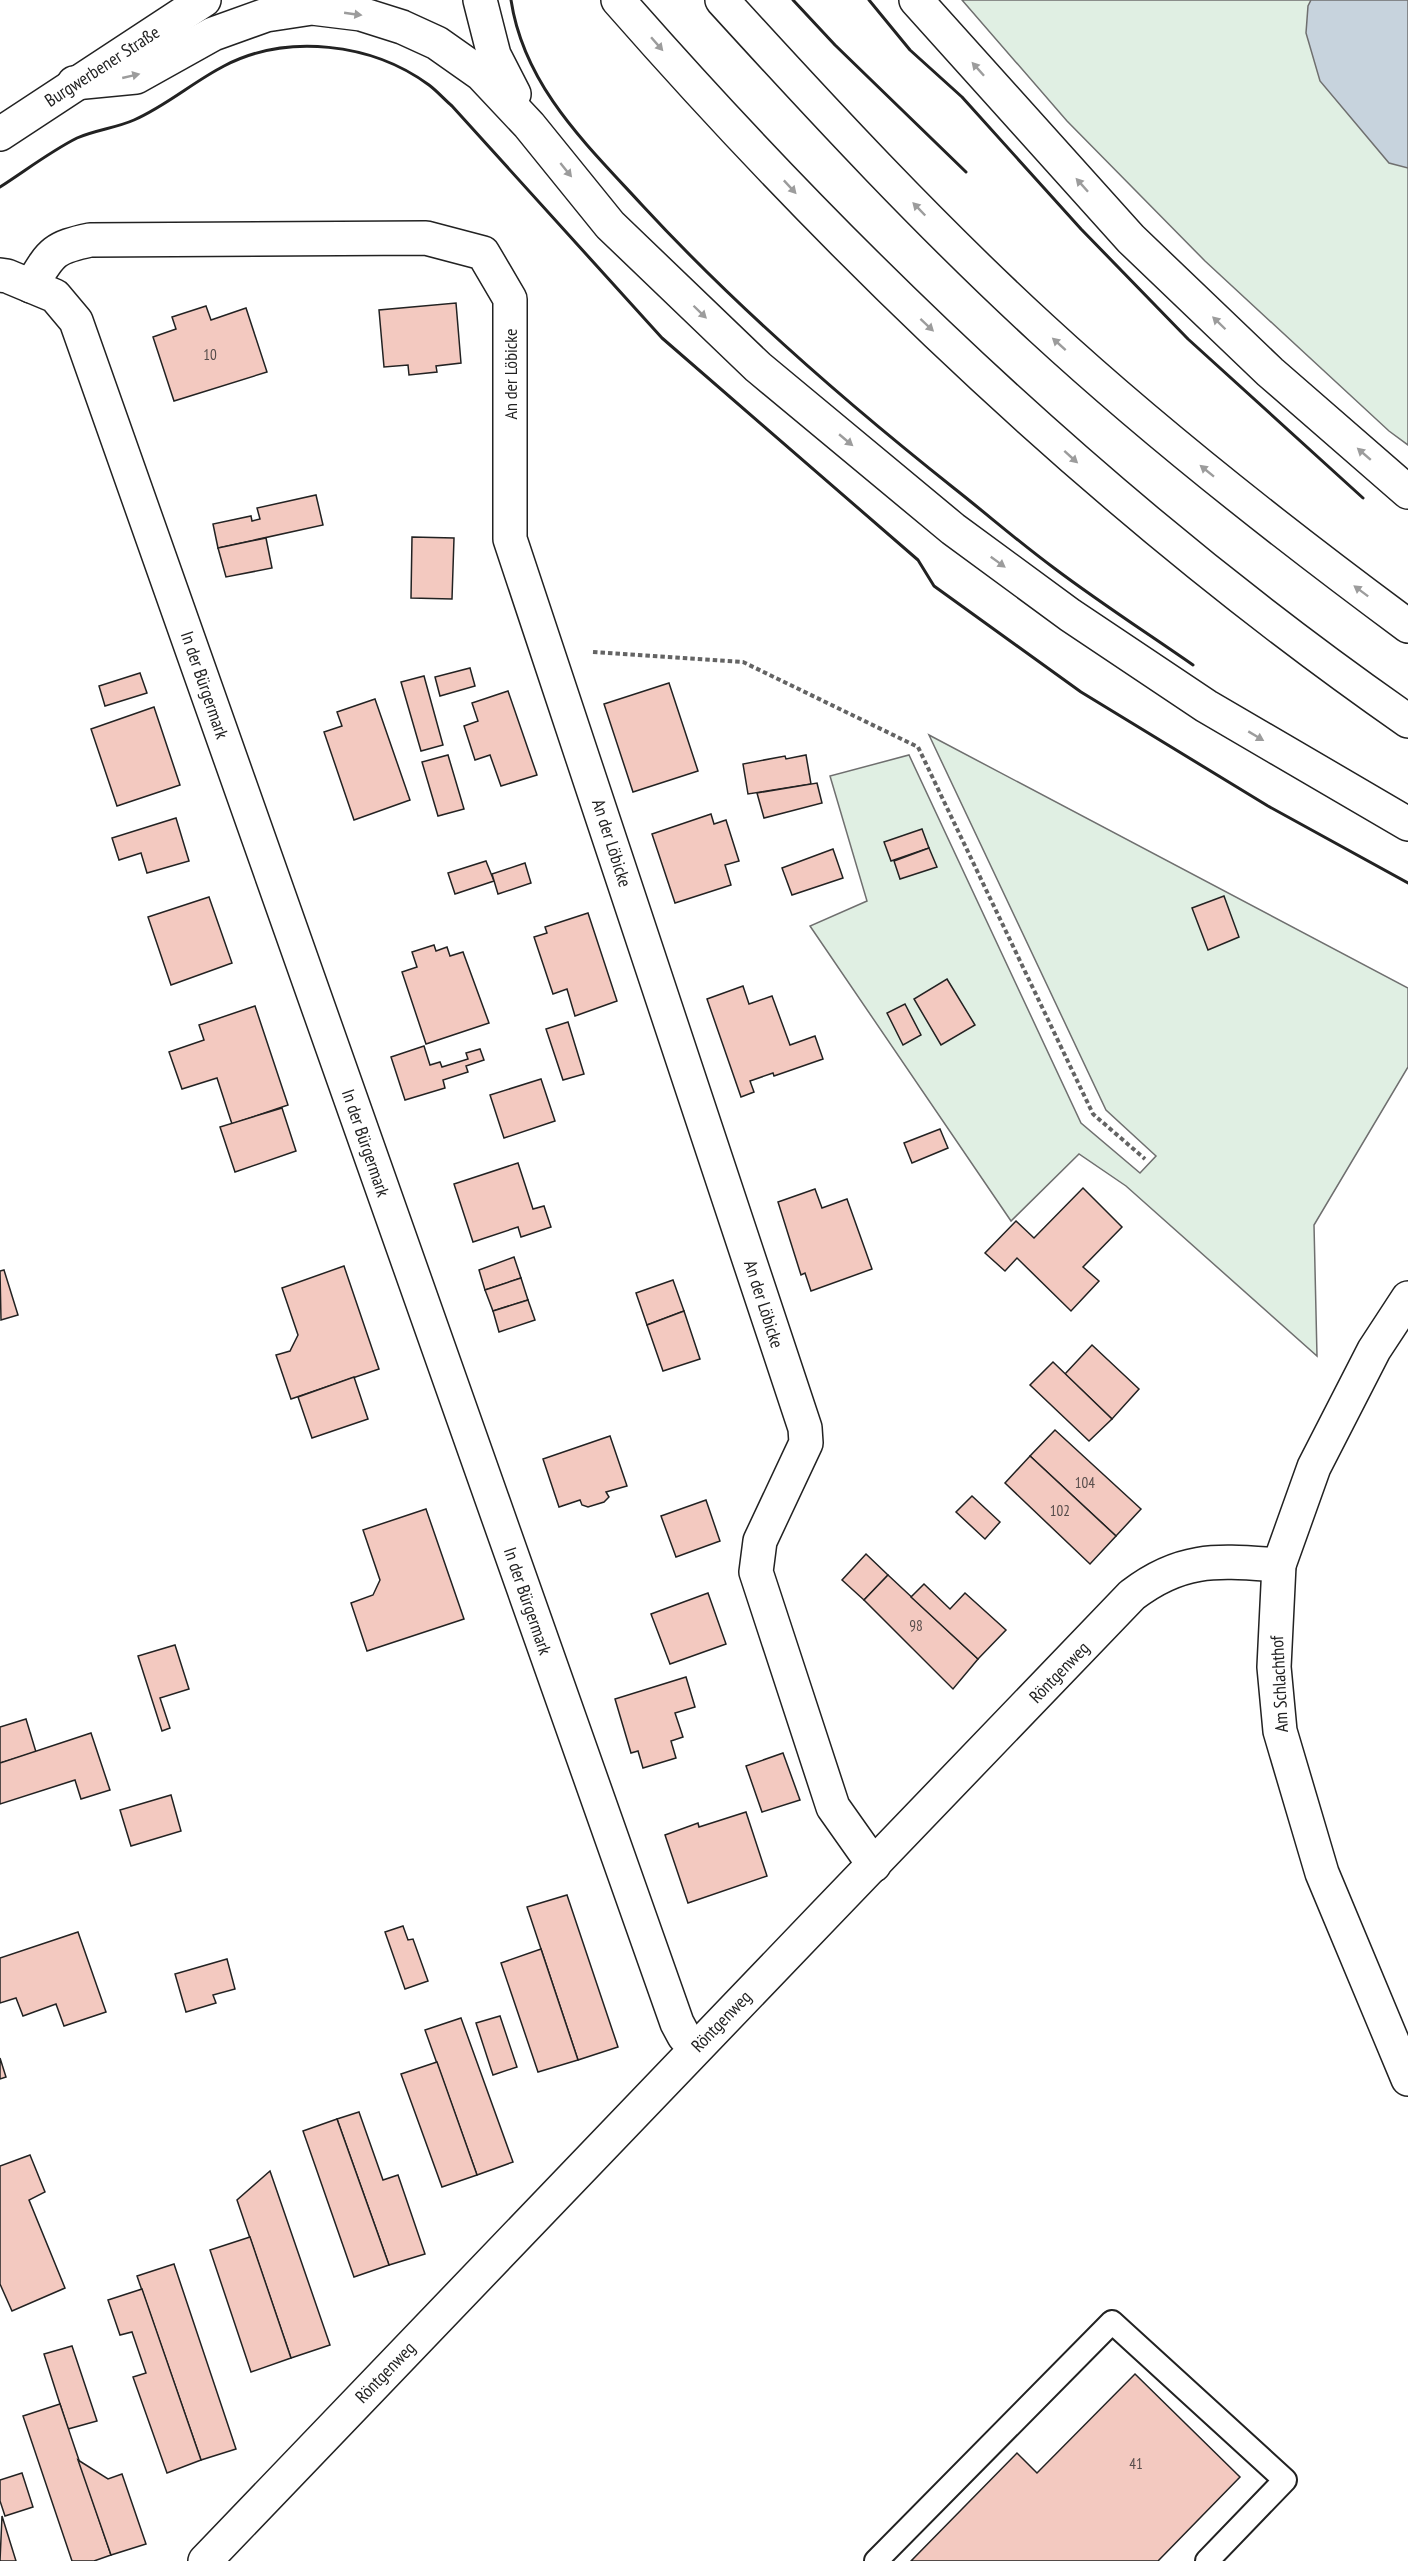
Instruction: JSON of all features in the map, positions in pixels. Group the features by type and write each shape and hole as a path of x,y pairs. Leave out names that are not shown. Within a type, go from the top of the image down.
{"main road":[{"name":"Burgwerbener Straße","path":"0,134 74,83 204,0"},
{"path":"480,0 494,55 529,125"},
{"path":"618,0 799,197 1006,400 1101,484 1221,583 1319,659 1408,721"},
{"path":"722,0 829,117 953,244 1041,328 1137,413 1277,529 1408,626"},
{"path":"916,0 1131,239 1270,372 1408,492"},
{"path":"74,83 136,77 213,34 266,15 312,8 361,14 402,27 437,43 481,74 529,125 610,225 750,360 953,529 1070,615 1206,706 1408,824"},
{"name":"An der Löbicke","path":"31,286 50,254 66,245 90,240 426,238 483,253 510,299 510,539 805,1428 806,1443 760,1542 756,1572 833,1807 874,1865"},
{"name":"In der Bürgermark","path":"0,275 55,296 76,321 669,2001 684,2036 696,2047"},
{"name":"Am Schlachthof","path":"1408,1298 1374,1350 1314,1467 1279,1565 1274,1667 1280,1731 1322,1873 1408,2079"},
{"name":"Röntgenweg","path":"205,2561 1132,1595 1151,1581 1172,1570 1219,1561 1279,1565"}],"lane":[{"path":"876,2561 1112,2322 1285,2480 1207,2561"}],"path":[{"path":"548,649 743,662 918,747 1093,1114 1146,1159"}],"green space":[{"path":"962,0 1408,0 1408,445 1389,431 1205,261 1067,121"},
{"path":"929,735 1408,988 1408,1067 1314,1225 1317,1356 1126,1186 1079,1154 1011,1221 810,926 867,901 830,776 909,755 1081,1123 1140,1173 1156,1156 1106,1110"}],"shaded area":[{"path":"1311,0 1408,0 1408,168 1389,163 1320,81 1306,33 1308,6"}],"building":[{"path":"456,303 461,363 436,366 437,372 409,375 408,365 384,367 379,310"},
{"path":"206,306 211,320 246,308 267,372 174,401 153,337 176,329 172,317"},
{"path":"316,495 323,525 218,548 213,524 251,516 252,521 260,519 257,508"},
{"path":"412,537 454,538 452,599 411,598"},
{"path":"266,538 272,568 226,577 218,548"},
{"path":"470,668 475,686 440,696 435,677"},
{"path":"140,673 147,693 105,706 99,686"},
{"path":"424,676 443,745 421,751 401,682"},
{"path":"669,683 698,771 633,792 604,704"},
{"path":"508,691 537,775 501,786 490,755 475,760 464,726 478,721 472,703"},
{"path":"375,699 410,800 354,820 324,732 342,726 337,712"},
{"path":"154,707 180,785 117,806 91,729"},
{"path":"448,755 464,809 438,816 422,762"},
{"path":"806,755 811,784 748,794 743,764 785,756 786,759"},
{"path":"817,783 822,803 764,818 757,793"},
{"path":"711,814 714,824 726,820 739,861 725,865 731,885 675,903 652,834"},
{"path":"176,818 189,861 147,873 141,853 119,860 112,838"},
{"path":"922,829 929,848 891,861 884,842"},
{"path":"929,848 937,867 900,879 894,861"},
{"path":"833,849 843,878 792,895 782,868"},
{"path":"486,861 494,881 455,894 448,873"},
{"path":"525,863 531,883 498,894 492,874"},
{"path":"1224,896 1239,937 1208,950 1192,908"},
{"path":"209,897 232,963 171,985 148,917"},
{"path":"588,913 617,1001 575,1016 567,989 553,994 534,937 547,933 545,927"},
{"path":"434,945 436,951 447,947 450,956 463,952 489,1023 426,1044 402,972 417,967 412,952"},
{"path":"947,979 975,1025 941,1045 914,999"},
{"path":"743,986 749,1004 772,996 790,1045 815,1036 823,1059 774,1076 773,1073 750,1081 754,1092 741,1097 707,999"},
{"path":"905,1004 921,1035 903,1045 887,1013"},
{"path":"255,1006 288,1105 232,1124 217,1078 182,1089 169,1052 204,1040 199,1025"},
{"path":"568,1022 584,1074 563,1080 546,1029"},
{"path":"424,1046 430,1065 440,1062 442,1067 468,1059 466,1053 480,1049 484,1060 466,1066 468,1072 443,1080 445,1088 405,1100 391,1057"},
{"path":"541,1079 555,1121 504,1138 490,1095"},
{"path":"282,1108 296,1151 235,1172 220,1127"},
{"path":"940,1129 948,1148 912,1163 904,1143"},
{"path":"518,1163 533,1209 544,1206 551,1227 521,1237 518,1227 473,1242 454,1184"},
{"path":"1083,1188 1122,1227 1083,1267 1099,1281 1071,1311 1017,1258 1005,1271 985,1253 1016,1221 1034,1238"},
{"path":"815,1189 822,1208 847,1199 872,1269 811,1291 805,1273 801,1275 778,1202"},
{"path":"514,1257 521,1278 485,1290 479,1270"},
{"path":"344,1266 379,1369 291,1399 276,1355 290,1351 298,1335 282,1288"},
{"path":"4,1270 18,1315 1,1320 0,1271"},
{"path":"521,1278 528,1300 493,1311 485,1290"},
{"path":"673,1280 684,1311 647,1325 636,1293"},
{"path":"528,1300 535,1320 499,1332 493,1311"},
{"path":"684,1311 700,1359 663,1371 647,1325"},
{"path":"1092,1345 1139,1389 1112,1419 1065,1374"},
{"path":"1053,1362 1112,1419 1089,1441 1030,1385"},
{"path":"354,1377 368,1419 312,1438 298,1397"},
{"path":"1055,1430 1141,1509 1116,1536 1030,1456"},
{"path":"610,1436 627,1486 606,1492 609,1497 604,1502 588,1507 582,1505 580,1500 559,1507 543,1459"},
{"path":"1030,1456 1116,1536 1090,1564 1005,1483"},
{"path":"972,1496 1000,1522 985,1539 956,1512"},
{"path":"706,1500 720,1541 676,1557 661,1516"},
{"path":"426,1509 464,1619 367,1651 351,1603 373,1595 380,1580 363,1530"},
{"path":"866,1554 888,1575 864,1600 842,1580"},
{"path":"888,1575 978,1659 953,1689 864,1600"},
{"path":"924,1584 950,1609 965,1593 1006,1630 978,1659 911,1597"},
{"path":"708,1593 726,1644 670,1664 651,1614"},
{"path":"175,1645 189,1689 160,1698 170,1728 162,1731 138,1656"},
{"path":"686,1677 695,1707 675,1713 683,1737 671,1741 676,1758 643,1768 638,1751 631,1753 615,1699"},
{"path":"26,1719 36,1752 0,1763 0,1727"},
{"path":"91,1733 110,1790 81,1799 75,1780 0,1804 0,1763"},
{"path":"783,1753 800,1800 762,1812 746,1766"},
{"path":"171,1795 181,1831 131,1846 120,1810"},
{"path":"746,1812 767,1876 688,1903 665,1835 698,1823 699,1827"},
{"path":"567,1895 618,2047 578,2060 527,1907"},
{"path":"403,1926 408,1940 413,1939 428,1981 405,1989 385,1932"},
{"path":"78,1932 106,2012 64,2026 56,2004 23,2016 16,1998 0,2003 0,1958"},
{"path":"541,1949 578,2060 538,2072 501,1963"},
{"path":"227,1959 235,1989 213,1995 216,2003 186,2012 175,1974"},
{"path":"500,2016 517,2067 493,2075 476,2023"},
{"path":"461,2018 513,2162 477,2175 425,2030"},
{"path":"0,2058 6,2077 0,2079"},
{"path":"437,2062 477,2175 442,2187 401,2074"},
{"path":"359,2112 383,2180 398,2175 425,2254 389,2265 337,2119"},
{"path":"337,2119 389,2265 354,2277 303,2131"},
{"path":"30,2155 45,2192 29,2200 65,2288 12,2311 0,2284 0,2166"},
{"path":"270,2171 330,2345 291,2358 237,2200"},
{"path":"250,2237 291,2358 251,2372 210,2250"},
{"path":"174,2264 236,2449 201,2460 137,2276"},
{"path":"142,2289 201,2460 167,2473 133,2377 146,2373 132,2332 120,2335 108,2300"},
{"path":"72,2346 97,2421 68,2429 44,2354"},
{"path":"1135,2374 1240,2477 1158,2561 911,2561 1017,2453 1037,2473"},
{"path":"60,2404 111,2555 94,2561 72,2561 23,2416"},
{"path":"78,2460 108,2479 122,2474 146,2544 111,2555"},
{"path":"22,2473 33,2507 5,2516 0,2501 0,2480"},
{"path":"2,2516 16,2561 0,2561"}],"wall":[{"path":"511,0 518,31 529,60 543,87 560,112 600,159 716,281 832,388 1016,539 1088,593 1193,665"},
{"path":"793,0 835,45 966,172"},
{"path":"869,0 910,50 962,97 1081,229 1188,339 1363,498"},
{"path":"0,187 77,138 134,120 213,72 249,56 275,49 302,46 329,47 382,60 406,71 429,85 452,106 662,338 918,560 934,586 1081,692 1268,806 1408,883"}]}
